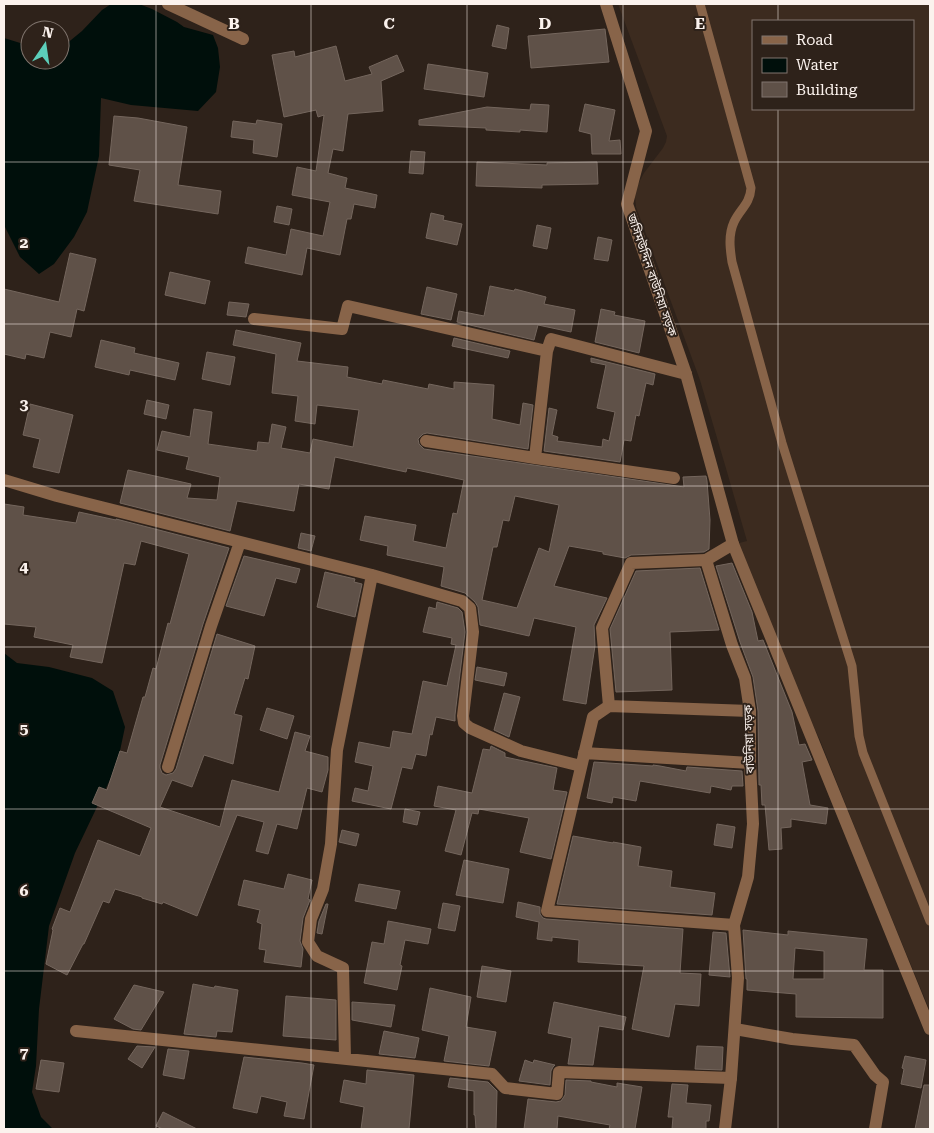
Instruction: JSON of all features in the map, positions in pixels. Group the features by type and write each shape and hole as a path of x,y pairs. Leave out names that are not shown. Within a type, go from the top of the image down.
{"street":[{"path":"168,4 243,39"},
{"name":"জসিমউদ্দিন বাউনিয়া সড়ক","path":"606,4 646,131 627,204 686,374"},
{"path":"254,319 342,329 348,306 547,351"},
{"path":"535,458 547,351 551,340 686,374 733,544 930,1029"},
{"path":"426,441 674,478"},
{"path":"4,480 58,496 372,576 462,601 470,608 473,632 463,716 464,723 470,728 521,751 581,766"},
{"path":"168,767 211,626 240,542"},
{"path":"609,706 602,628 631,563 706,560 733,544"},
{"name":"বাউনিয়া সড়ক","path":"706,560 732,645 745,678 750,711 753,824 748,877 734,925 738,978 731,1078 725,1129"},
{"path":"345,1058 343,968 317,956 308,942 311,919 323,889 331,844 337,750 372,576"},
{"path":"734,925 547,911 593,717 609,706 750,711"},
{"path":"584,753 750,763"},
{"path":"735,1029 792,1039 854,1045 875,1075 884,1082 875,1129"},
{"path":"76,1031 492,1074 505,1088 558,1094 559,1072 731,1078"}],"lane":[{"path":"700,4 751,188 749,200 734,222 731,232 729,244 732,262 782,443 852,666 859,736 863,753 930,921"}],"shaded area":[{"path":"618,4 930,4 930,1011 820,740 787,672 735,544 747,541 725,465 700,380 636,207 635,196 637,186 666,142 667,136"}],"water":[{"path":"111,4 139,4 184,27 213,35 218,48 220,67 216,92 198,111 131,105 101,98 99,156 87,212 74,237 54,264 39,274 20,257 4,225 4,38 20,43 20,70 70,70 70,41 102,10"},
{"path":"4,653 17,663 49,667 92,678 113,691 125,727 117,765 75,853 49,926 32,1092 41,1117 53,1129 4,1129"}],"building":[{"path":"497,25 509,28 506,49 492,46"},
{"path":"605,29 609,62 531,68 528,36"},
{"path":"336,46 345,81 372,74 369,67 397,55 404,71 381,81 383,111 348,114 343,151 333,149 328,173 347,178 345,188 377,195 375,208 354,204 351,219 347,219 340,255 307,248 302,275 245,263 248,247 286,255 291,229 323,236 330,202 292,195 297,167 316,171 324,115 318,117 316,110 284,117 272,55 294,51 295,57"},
{"path":"428,64 488,73 484,97 424,89"},
{"path":"531,104 549,105 547,132 419,125 419,120 487,107 530,110"},
{"path":"585,104 615,110 609,141 620,140 621,154 592,154 591,134 579,131"},
{"path":"114,116 138,118 187,127 178,185 221,191 218,214 134,201 140,170 109,165"},
{"path":"257,120 282,124 277,157 253,153 254,140 231,137 233,121 256,124"},
{"path":"411,151 425,152 423,174 409,173"},
{"path":"477,162 547,165 547,163 597,162 598,184 542,185 542,188 476,186"},
{"path":"277,206 292,209 289,225 274,222"},
{"path":"431,213 444,216 443,220 462,224 457,245 426,238"},
{"path":"537,225 551,228 547,249 533,246"},
{"path":"598,237 612,240 608,261 594,259"},
{"path":"70,253 96,259 84,311 77,309 71,337 50,332 44,358 26,354 25,359 4,354 4,289 59,302"},
{"path":"170,272 210,281 205,304 165,295"},
{"path":"490,286 514,291 515,289 546,297 544,304 575,310 571,332 538,325 534,340 457,322 459,311 484,316"},
{"path":"427,287 457,294 451,320 421,314"},
{"path":"229,302 249,304 246,317 227,315"},
{"path":"601,309 615,312 614,315 645,321 639,353 595,342"},
{"path":"236,330 301,343 297,361 348,367 347,377 382,384 383,380 428,389 429,384 454,389 454,382 494,385 492,419 520,425 523,403 533,405 528,449 427,433 418,439 419,444 424,449 684,487 683,477 706,476 710,520 709,549 704,552 631,555 625,558 569,546 554,586 607,598 594,625 595,646 586,704 563,700 576,627 534,618 529,636 480,625 478,607 475,602 465,593 441,586 444,567 387,555 388,546 360,540 365,516 416,525 413,541 446,548 453,513 457,514 464,480 407,468 406,472 335,457 329,489 299,484 294,511 237,501 230,531 120,503 128,470 191,484 187,498 217,500 220,477 186,469 189,457 157,450 162,431 190,437 194,409 212,412 208,444 257,451 258,442 269,443 272,424 286,427 281,448 310,453 313,439 353,447 359,410 317,405 315,424 295,421 298,396 272,393 276,354 233,345","holes":["515,496 559,505 549,552 539,548 517,608 482,600 493,547 497,547 503,520 509,521"]},
{"path":"454,338 510,351 508,358 452,346"},
{"path":"101,340 135,348 134,353 179,363 175,380 130,370 129,375 95,367"},
{"path":"207,352 235,357 230,385 202,379"},
{"path":"591,358 655,374 653,385 646,383 639,416 636,415 631,441 624,440 620,462 544,451 549,408 557,410 552,435 558,437 557,441 602,447 603,439 609,441 615,412 597,408 606,365 591,362"},
{"path":"147,400 169,405 166,419 144,414"},
{"path":"30,404 73,415 59,473 33,467 40,439 23,435"},
{"path":"4,504 24,507 23,515 76,523 79,512 116,519 229,548 203,624 160,768 162,773 166,775 173,773 176,769 217,634 255,646 248,679 245,678 234,714 242,716 233,764 204,755 192,787 172,780 160,807 220,827 232,780 279,792 295,732 310,736 305,751 328,757 328,770 322,792 307,788 297,829 277,824 268,854 256,851 264,822 237,815 197,916 163,902 162,904 115,889 109,903 103,901 84,944 67,975 46,964 52,929 60,908 70,912 98,840 140,856 151,828 92,803 99,787 107,790 120,751 127,753 153,668 156,669 189,554 141,541 135,565 124,563 102,663 70,657 73,645 34,637 36,627 4,624"},
{"path":"301,533 315,536 311,551 298,548"},
{"path":"244,556 300,569 296,583 276,578 264,616 226,606"},
{"path":"732,563 752,612 758,641 763,640 792,712 799,745 805,744 812,760 802,762 810,805 828,808 826,824 791,819 791,827 781,828 782,849 769,850 765,805 762,805 761,785 759,785 758,711 753,677 716,566"},
{"path":"700,568 719,630 670,632 672,690 616,692 610,629 636,571"},
{"path":"325,572 355,579 354,582 362,584 355,617 317,607"},
{"path":"437,602 458,608 462,612 465,632 455,721 436,717 432,735 430,734 426,756 416,754 412,769 402,767 391,809 352,801 355,788 368,791 373,766 355,762 359,742 390,748 393,731 412,734 423,681 447,686 456,645 451,644 452,638 423,632 429,607 436,609"},
{"path":"477,667 507,673 504,686 475,680"},
{"path":"504,693 520,697 509,737 494,730"},
{"path":"267,708 294,716 287,739 260,730"},
{"path":"491,746 505,753 505,757 557,768 553,790 567,792 551,859 520,852 529,818 479,809 478,814 472,813 461,855 445,851 456,810 434,806 438,786 472,793 483,749 490,750"},
{"path":"594,762 653,765 686,771 687,767 742,771 743,786 732,786 731,790 711,786 710,793 640,781 636,801 613,797 612,803 587,798"},
{"path":"405,809 420,812 417,825 403,822"},
{"path":"717,824 735,827 732,848 714,845"},
{"path":"342,830 359,834 356,846 339,842"},
{"path":"573,836 641,847 638,866 672,871 670,887 715,893 712,915 557,904"},
{"path":"464,860 509,869 503,903 456,895"},
{"path":"288,874 312,880 308,899 310,900 303,918 300,941 303,949 301,967 264,962 266,950 259,949 262,924 257,922 260,910 238,905 244,880 284,889"},
{"path":"359,884 400,891 396,909 355,901"},
{"path":"518,902 540,907 540,914 546,919 683,929 680,973 701,974 699,1006 675,1004 669,1037 632,1029 644,966 578,962 579,940 552,937 552,941 537,939 539,922 516,917"},
{"path":"443,903 460,906 455,931 438,928"},
{"path":"326,904 328,904 322,934 317,933 319,921"},
{"path":"388,921 431,929 428,944 405,940 397,990 364,983 372,942 384,944"},
{"path":"743,930 788,935 788,931 867,939 864,970 883,970 883,1018 796,1017 796,994 747,990","holes":["795,948 824,951 824,979 793,979"]},
{"path":"713,932 726,933 730,977 709,975"},
{"path":"482,966 511,971 506,1002 477,997"},
{"path":"193,984 238,990 232,1032 217,1031 216,1037 184,1034"},
{"path":"134,985 164,992 141,1030 133,1029 114,1019"},
{"path":"430,988 471,997 466,1027 496,1032 489,1066 444,1061 449,1036 422,1030"},
{"path":"286,996 336,1000 336,1040 283,1036"},
{"path":"352,1002 395,1005 391,1027 352,1020"},
{"path":"554,1002 626,1017 623,1030 599,1026 593,1065 568,1064 572,1038 548,1033"},
{"path":"384,1031 419,1038 415,1058 379,1054"},
{"path":"137,1046 155,1047 142,1068 128,1059"},
{"path":"697,1046 723,1047 722,1070 695,1069"},
{"path":"168,1049 189,1051 184,1079 163,1075"},
{"path":"905,1056 926,1060 921,1088 901,1084"},
{"path":"244,1057 314,1065 304,1119 284,1116 287,1102 261,1096 257,1113 233,1108"},
{"path":"41,1060 64,1063 59,1092 36,1089"},
{"path":"525,1060 533,1063 534,1060 555,1065 551,1071 550,1085 519,1081"},
{"path":"367,1070 414,1075 409,1129 361,1129 364,1107 340,1102 344,1080 366,1084"},
{"path":"450,1078 488,1082 497,1091 496,1129 476,1129 474,1091 448,1087"},
{"path":"566,1080 591,1081 617,1087 617,1083 642,1087 635,1129 609,1129 610,1125 558,1116 557,1129 524,1129 528,1099 561,1101 565,1095"},
{"path":"672,1084 688,1085 686,1103 711,1105 709,1121 706,1121 706,1129 672,1129 673,1117 668,1117"},
{"path":"924,1085 930,1085 930,1129 915,1129"},
{"path":"163,1112 197,1129 163,1129 156,1126"}]}
